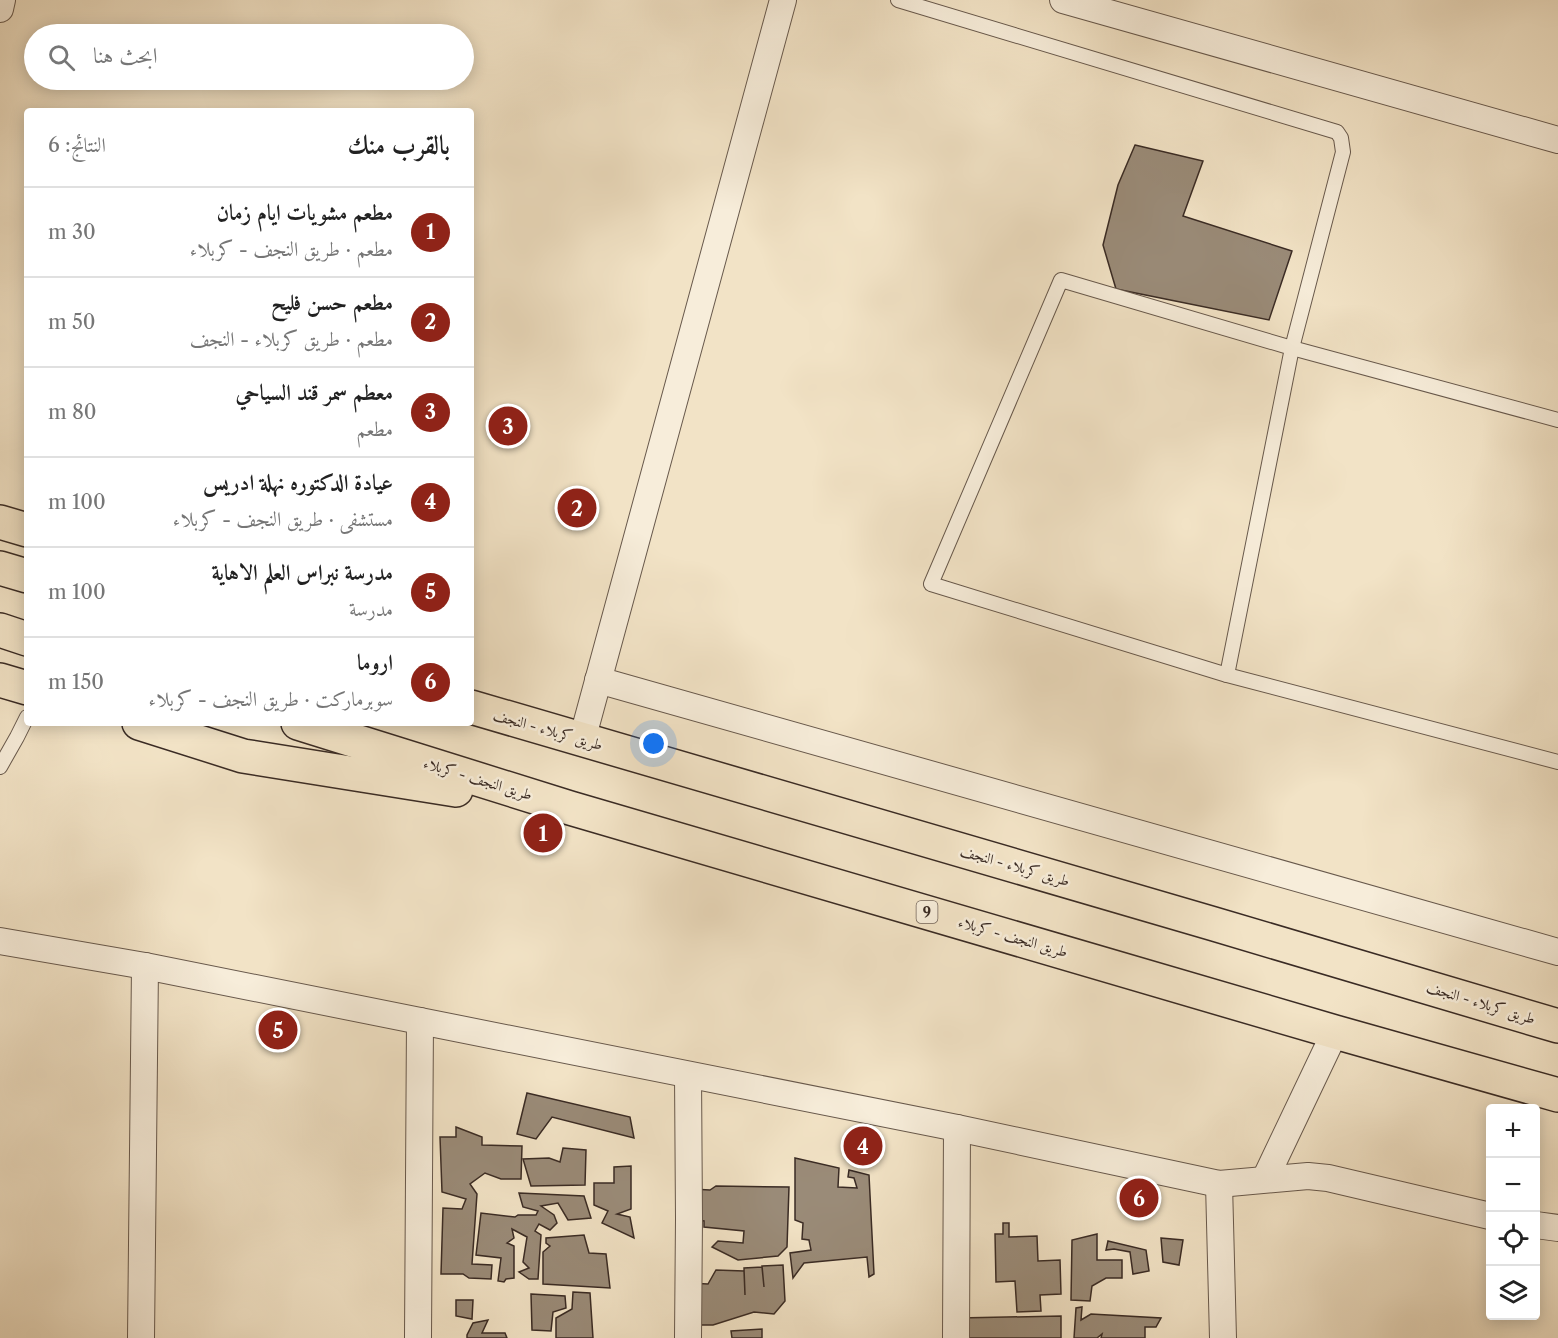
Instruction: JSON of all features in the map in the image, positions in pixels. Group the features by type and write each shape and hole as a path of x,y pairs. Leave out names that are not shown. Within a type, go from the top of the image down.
{"highway":[{"path":"0,522 24,529"},
{"path":"0,568 24,575"},
{"path":"0,630 24,638"},
{"path":"0,680 24,687"},
{"path":"474,692 582,740"},
{"name":"طريق کربلاء - النجف","path":"474,708 1558,1026"},
{"path":"148,726 243,756 570,808"},
{"name":"طريق النجف - کربلاء","path":"308,726 570,808 1558,1095"}],"street":[{"path":"0,9 2,0"},
{"path":"1063,0 1558,140"},
{"path":"582,740 779,5"},
{"path":"598,680 1558,952"},
{"path":"0,941 145,966 957,1128 1219,1184 1308,1176 1328,1178 1486,1215"},
{"path":"141,1338 145,966"},
{"path":"418,1338 420,1021"},
{"path":"1265,1179 1335,1032"},
{"path":"688,1075 688,1338"},
{"path":"956,1338 957,1128"},
{"path":"1219,1184 1222,1338"},
{"path":"1540,1226 1558,1228"}],"lane":[{"path":"898,0 1337,132 1341,138 1343,152 1292,348 1227,675"},
{"path":"1558,420 1292,348 1061,280 931,584 1227,675 1558,762"},
{"path":"0,767 24,723"}],"building":[{"path":"1135,145 1203,161 1183,216 1292,251 1269,320 1116,289 1103,245 1118,185"},
{"path":"527,1093 630,1117 634,1138 552,1117 536,1139 517,1134"},
{"path":"456,1127 482,1137 482,1145 522,1146 521,1179 501,1179 485,1173 470,1184 477,1194 472,1264 492,1265 491,1279 469,1278 463,1274 441,1274 443,1208 462,1209 466,1199 442,1192 440,1137 456,1137"},
{"path":"563,1148 586,1150 585,1185 531,1186 523,1159 549,1158 560,1162"},
{"path":"795,1158 839,1168 838,1187 857,1188 854,1178 848,1177 849,1170 869,1175 874,1274 869,1277 867,1257 804,1263 793,1278 790,1253 811,1250 809,1240 802,1239 803,1223 795,1220"},
{"path":"631,1166 631,1209 617,1214 630,1217 634,1238 602,1223 608,1211 594,1205 594,1183 614,1183 614,1167"},
{"path":"716,1186 789,1187 787,1247 778,1256 738,1260 712,1247 718,1241 743,1243 744,1231 704,1227 704,1221 689,1219 692,1189 710,1190"},
{"path":"519,1193 584,1196 591,1218 568,1220 558,1203 541,1206 554,1215 557,1223 550,1230 539,1224 535,1231 541,1235 538,1279 529,1279 519,1272 529,1268 523,1262 527,1237 512,1229 514,1238 507,1243 514,1246 514,1278 506,1279 504,1282 498,1281 501,1258 476,1255 481,1213 515,1217 536,1215 538,1211 523,1207"},
{"path":"1003,1223 1009,1223 1009,1237 1037,1236 1038,1261 1060,1260 1061,1294 1040,1295 1041,1311 1017,1312 1015,1281 996,1282 995,1234 1003,1234"},
{"path":"1097,1234 1097,1260 1122,1260 1122,1278 1106,1278 1092,1286 1090,1301 1071,1300 1072,1240"},
{"path":"584,1235 589,1253 606,1254 610,1288 543,1284 543,1252 550,1246 546,1243 546,1238"},
{"path":"1161,1238 1183,1240 1179,1265 1163,1262"},
{"path":"1108,1241 1146,1250 1149,1271 1133,1274 1130,1252 1106,1250"},
{"path":"783,1265 785,1301 774,1314 754,1312 713,1325 688,1325 688,1283 708,1284 716,1270 744,1271 745,1295 744,1268 762,1267 764,1287 762,1266"},
{"path":"573,1292 590,1293 593,1338 556,1338 556,1318 572,1309"},
{"path":"531,1294 565,1296 566,1308 553,1312 551,1331 532,1330"},
{"path":"456,1300 473,1300 472,1319 456,1316"},
{"path":"1082,1307 1081,1320 1091,1314 1161,1318 1156,1327 1145,1327 1145,1338 1101,1338 1102,1334 1097,1338 1074,1338 1076,1308"},
{"path":"1061,1316 1061,1338 960,1338 959,1318"},
{"path":"488,1320 482,1333 505,1333 507,1338 467,1338 473,1323"},
{"path":"762,1329 762,1338 732,1338 731,1331"}],"place":[{"name":"معطم سمر قند السياحي","path":"508,426"},
{"name":"مطعم حسن فليح","path":"577,508"},
{"name":"مطعم مشويات ايام زمان","path":"543,833"},
{"name":"مدرسة نبراس العلم الاهاية","path":"278,1030"},
{"name":"عيادة الدكتوره نهلة ادريس","path":"863,1146"},
{"name":"اروما","path":"1139,1198"}]}
